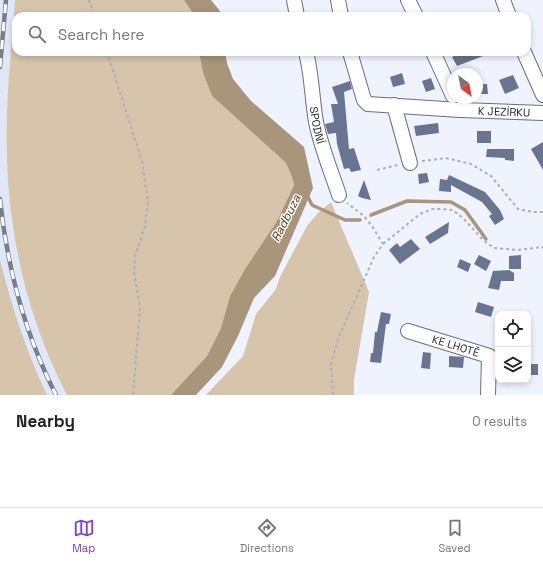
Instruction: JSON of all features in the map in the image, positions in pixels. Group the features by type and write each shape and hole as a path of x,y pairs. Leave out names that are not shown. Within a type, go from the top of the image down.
{"street":[{"path":"294,0 296,12"},
{"path":"338,0 340,12"},
{"path":"408,0 414,12"},
{"path":"503,0 508,12"},
{"name":"SPODNÍ","path":"307,56 313,86 316,123 339,195"},
{"name":"K JEZÍRKU","path":"351,56 364,100 368,104 394,106 447,102"},
{"path":"435,56 447,82"},
{"path":"526,56 543,95"},
{"name":"K JEZÍRKU","path":"476,104 543,114"},
{"path":"394,106 410,162"},
{"name":"KE LHOTĚ","path":"408,331 489,356 488,395"}],"path":[{"path":"89,0 94,12"},
{"path":"108,56 142,161 148,202 145,226 135,256 134,272 140,308 133,395"},
{"path":"377,170 410,162 446,158 471,164 491,176 518,209 543,212"},
{"path":"339,195 343,201 364,216 372,226 382,244"},
{"path":"333,395 331,364 338,339 374,257 382,244 420,214 432,209 453,210 465,220 483,240 494,248 518,250 543,247"}],"shaded area":[{"path":"0,0 15,0 14,12 12,12 12,45 7,120 7,159 12,224 17,254 37,325 67,395 47,395 32,363 20,331 0,260"},
{"path":"15,0 184,0 192,12 14,12"},
{"path":"12,40 12,56 200,56 203,73 212,96 286,163 294,185 277,221 245,269 230,296 221,328 207,356 171,395 67,395 42,339 32,310 17,250 12,219 7,158 9,79"},
{"path":"331,202 369,292 354,380 354,395 206,395 243,356 256,314 276,289 280,277 307,226 318,213"},
{"path":"0,260 20,329 32,362 47,395 0,395"}],"water":[{"path":"184,0 211,0 220,12 192,12"},
{"name":"Radbuza","path":"200,56 226,56 233,79 251,101 304,147 313,188 275,276 254,298 238,336 222,367 196,395 171,395 207,356 221,328 230,296 245,269 277,221 294,185 286,163 212,96 203,73"}],"building":[{"path":"455,56 483,56 457,66 452,57"},
{"path":"402,73 405,84 393,87 390,77"},
{"path":"513,75 519,88 505,94 499,80"},
{"path":"431,78 435,89 426,92 422,81"},
{"path":"350,81 352,89 344,92 349,149 354,148 361,170 351,172 349,168 344,169 337,144 336,133 328,134 325,124 334,122 331,104 338,104 332,87"},
{"path":"483,84 487,84 488,94 483,94"},
{"path":"438,123 439,133 416,136 414,126"},
{"path":"477,131 491,131 491,143 477,143"},
{"path":"543,142 543,170 531,149"},
{"path":"487,149 514,149 514,161 505,160 505,158 486,157"},
{"path":"427,173 429,182 419,184 418,174"},
{"path":"449,175 485,192 500,210 504,219 495,225 489,216 492,214 482,202 451,185 451,192 439,191 440,179 447,180"},
{"path":"364,180 371,200 358,196"},
{"path":"449,222 448,233 430,244 425,237"},
{"path":"411,239 420,249 400,264 389,250 397,243 400,247"},
{"path":"479,255 491,261 486,271 474,264"},
{"path":"521,255 521,269 509,269 509,256"},
{"path":"460,259 471,264 468,272 457,267"},
{"path":"509,270 514,273 514,281 501,281 499,290 488,288 493,271"},
{"path":"478,302 494,307 491,317 475,312"},
{"path":"381,312 391,314 389,324 386,324 381,363 370,362 371,353 373,353 375,332 377,332"},
{"path":"423,352 431,353 430,369 421,368"},
{"path":"449,356 464,357 463,368 449,367"},
{"path":"531,364 538,364 538,375 531,375"}],"waterway":[{"name":"Radbuza","path":"307,195 312,205 345,220 360,220"},
{"path":"371,215 407,201 451,202 465,210 486,239"}],"railway":[{"path":"0,67 6,0"},
{"path":"0,199 7,250 19,300 35,348 56,395"}]}
